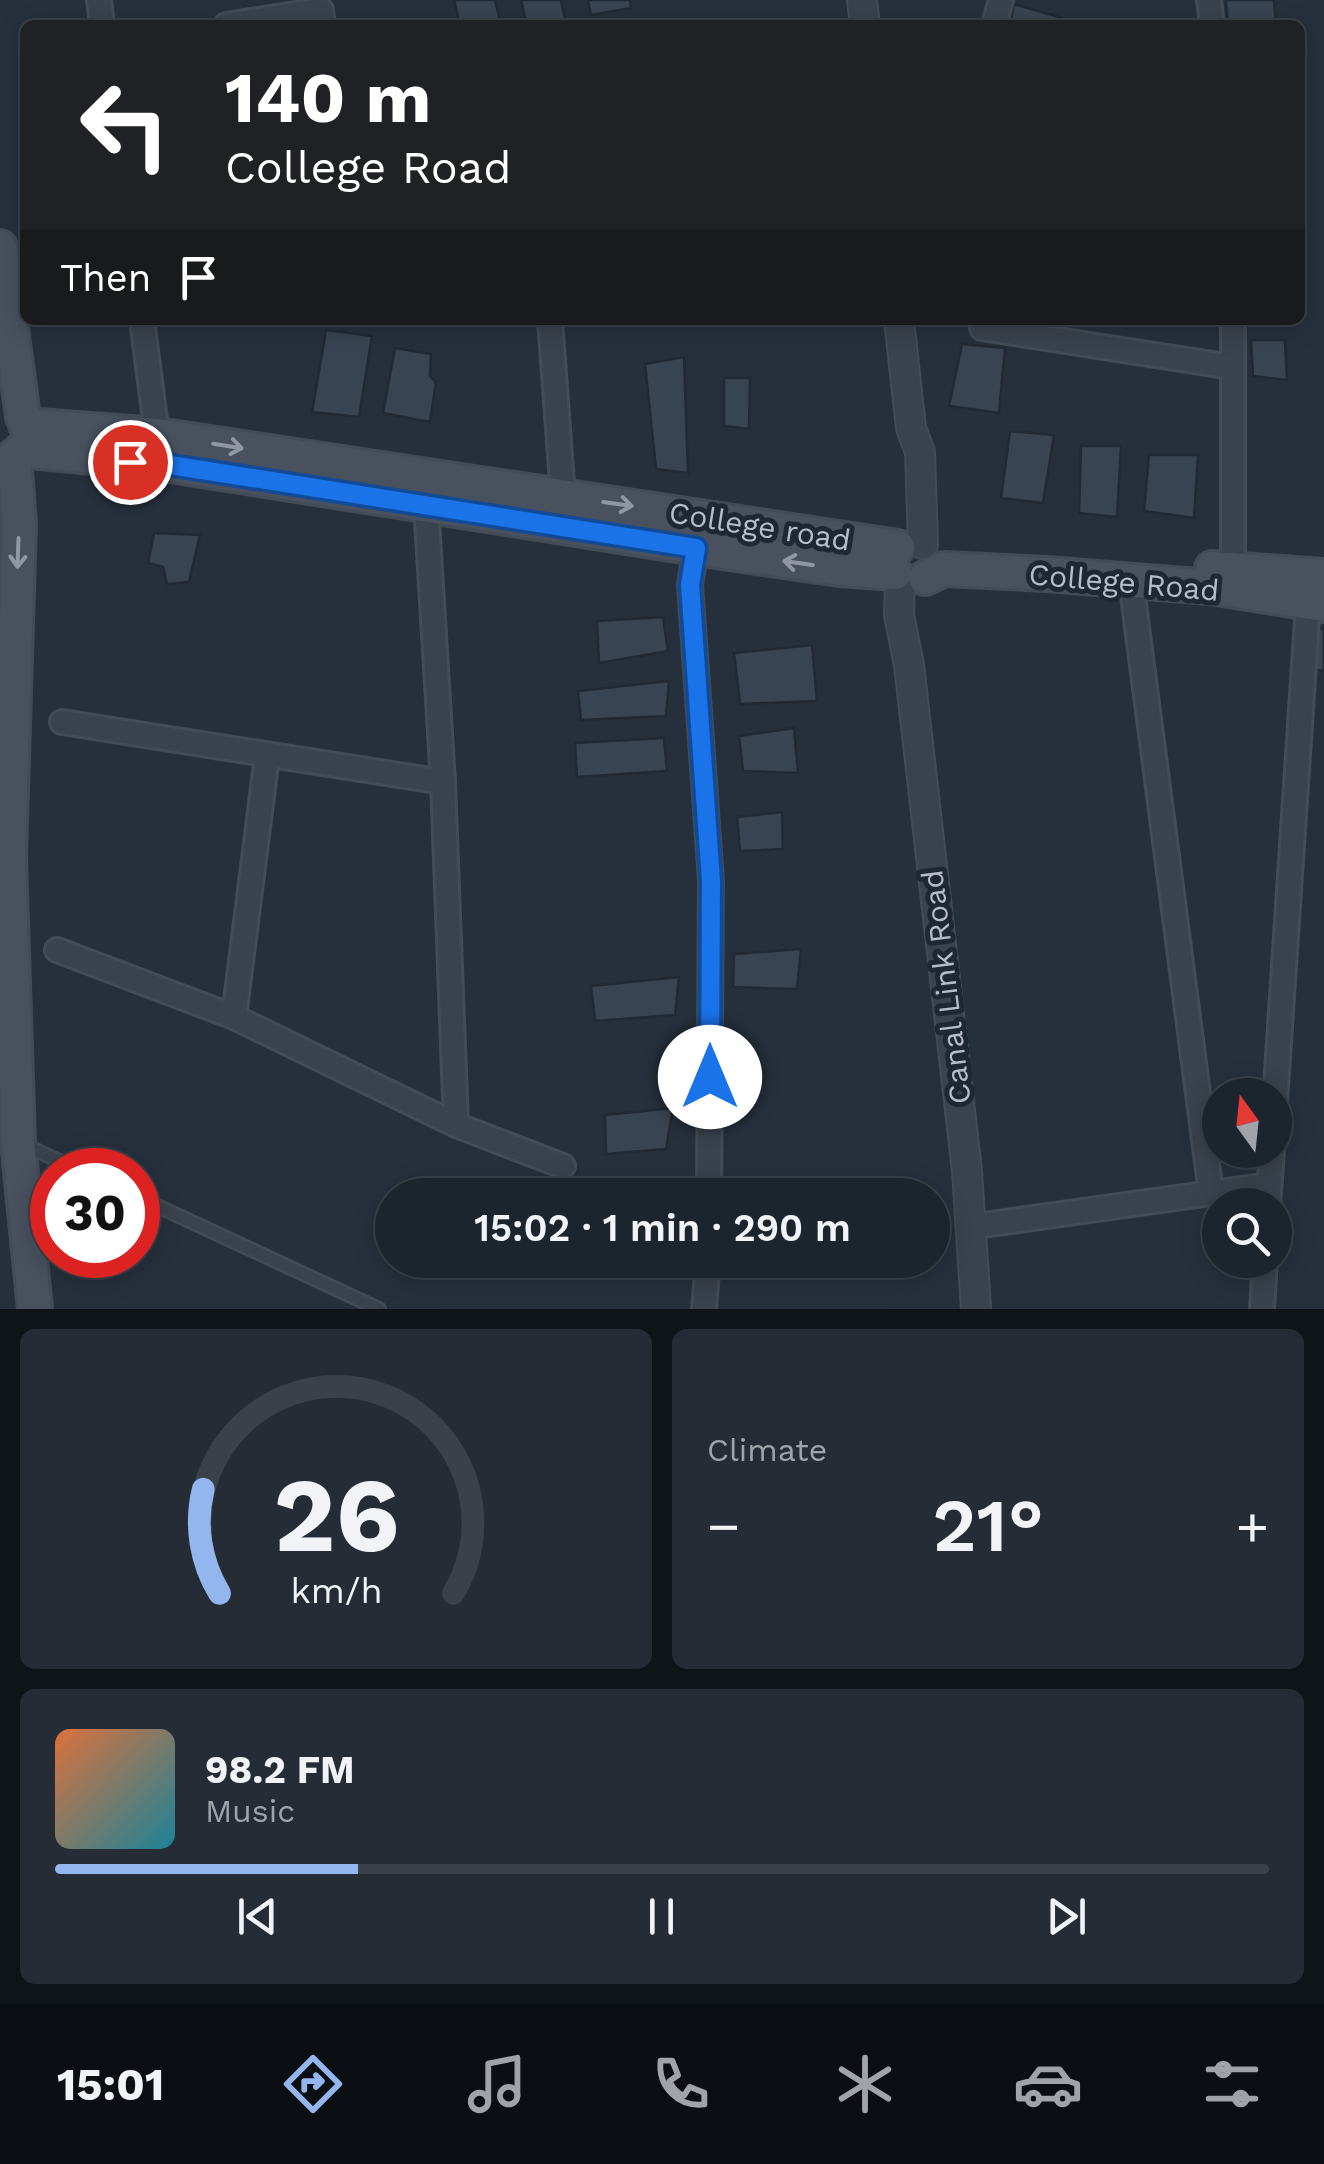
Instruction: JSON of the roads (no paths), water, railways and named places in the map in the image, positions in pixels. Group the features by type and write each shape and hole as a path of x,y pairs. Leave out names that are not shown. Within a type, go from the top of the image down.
{"main road":[{"path":"0,247 19,524 9,857 9,1140 36,1309"},
{"name":"College road","path":"14,436 157,435 563,496 912,562 1233,570 1319,595"},
{"name":"College Road","path":"14,436 164,464 840,569 912,562 944,569 1319,595"}],"street":[{"path":"258,20 321,10 322,20"},
{"path":"143,325 157,435"},
{"path":"550,325 563,496"},
{"name":"Canal Link Road","path":"901,325 911,428 903,457 912,562 899,616 909,665 967,1171 976,1309"},
{"path":"1232,325 1233,570"},
{"path":"982,328 1232,368"},
{"path":"426,504 456,1125"},
{"path":"696,548 690,585 711,881 709,1178"},
{"path":"1132,581 1210,1188"},
{"path":"1277,1078 1319,595"},
{"path":"62,722 442,782"},
{"path":"234,1017 267,756"},
{"path":"57,950 234,1017 456,1125 563,1166"},
{"path":"969,1226 1202,1194"},
{"path":"704,1309 707,1278"},
{"path":"1262,1309 1264,1278"}],"lane":[{"path":"160,1208 378,1309"}]}
